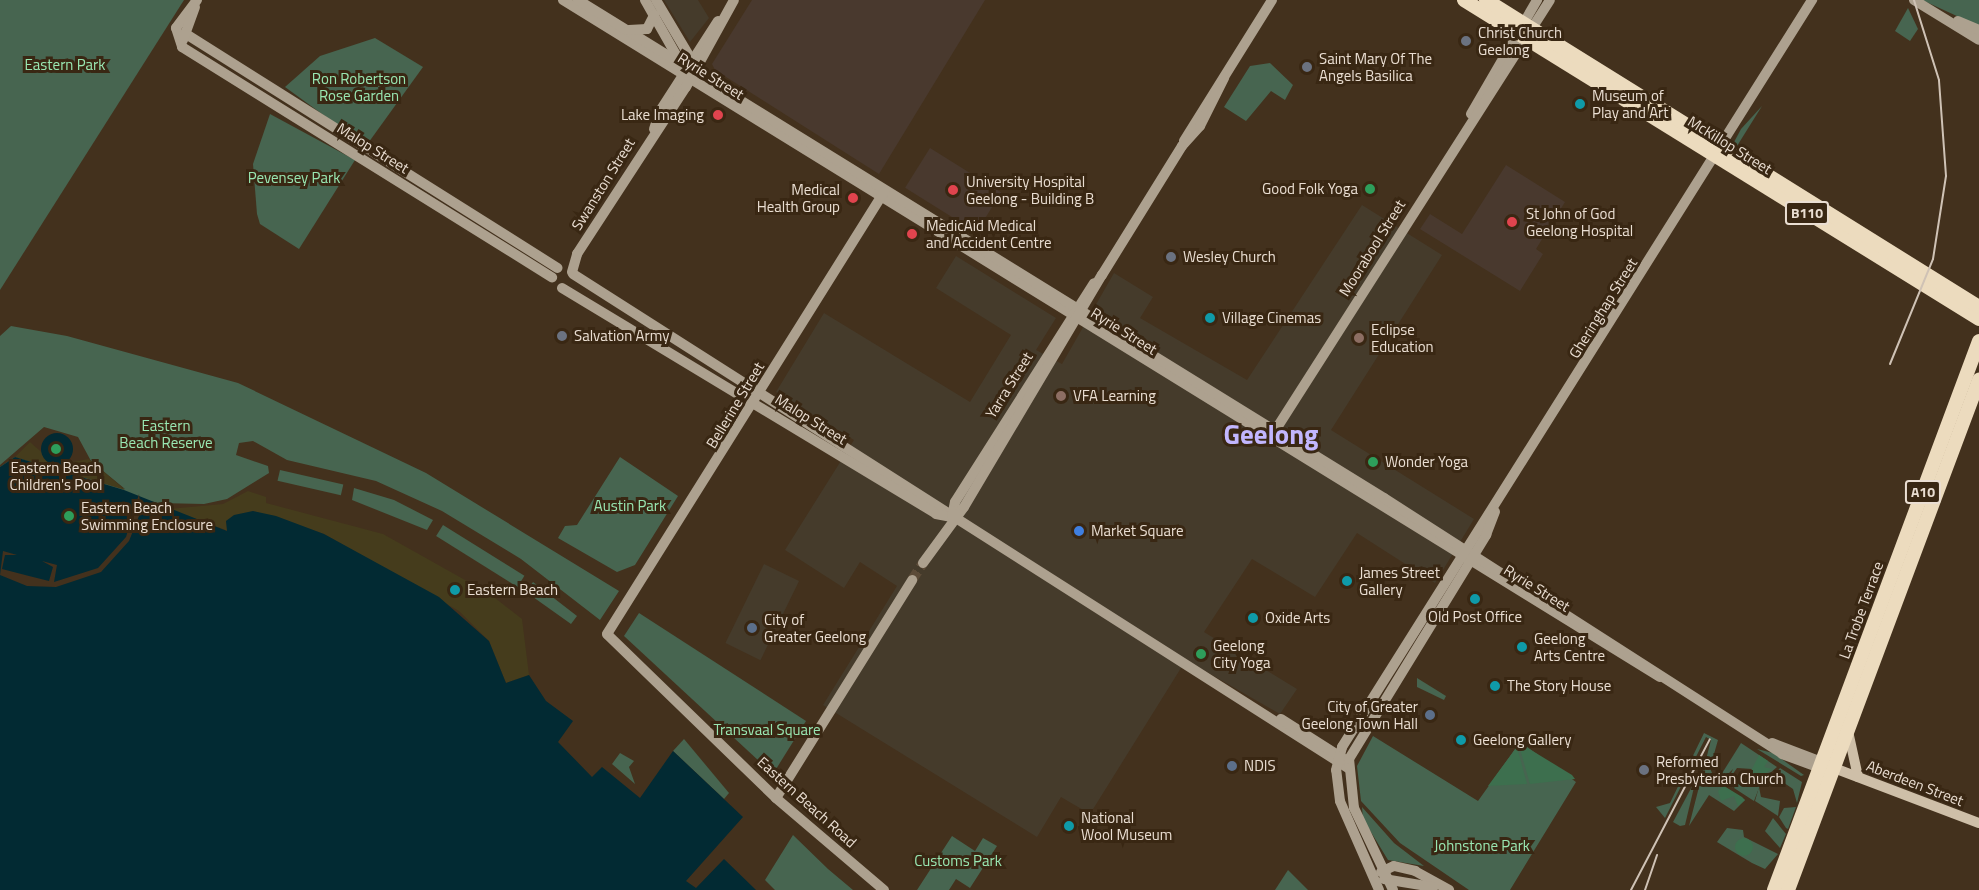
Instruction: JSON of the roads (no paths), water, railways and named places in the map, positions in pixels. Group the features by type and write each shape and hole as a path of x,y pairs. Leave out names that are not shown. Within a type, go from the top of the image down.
{"highway":[{"name":"McKillop Street","path":"1464,0 1525,31 1718,151 1911,278 1979,319"},
{"name":"McKillop Street","path":"1486,0 1525,31"},
{"name":"McKillop Street","path":"1718,151 1876,243 1979,307"},
{"path":"1876,243 1911,278"},
{"name":"La Trobe Terrace","path":"1788,890 1979,341"},
{"name":"La Trobe Terrace","path":"1774,890 1813,786 1830,767 1848,731 1979,380"}],"main road":[{"path":"1848,731 1858,777"},
{"name":"Aberdeen Street","path":"1830,767 1979,823"}],"street":[{"path":"179,45 186,34 197,0"},
{"path":"179,45 176,28 197,0"},
{"name":"Ryrie Street","path":"563,0 688,69"},
{"name":"Ryrie Street","path":"578,0 884,194 1673,682 1760,740 1801,763 1830,767"},
{"path":"645,0 688,69"},
{"path":"656,0 688,69"},
{"name":"Swanston Street","path":"556,271 577,254 688,69 734,0"},
{"name":"Yarra Street","path":"923,563 952,517 964,507 1077,314 1182,146 1207,97 1224,78 1272,0"},
{"name":"Moorabool Street","path":"1525,31 1537,0"},
{"name":"Moorabool Street","path":"1272,435 1525,31 1550,0"},
{"name":"Gheringhap Street","path":"1338,757 1373,707 1812,0"},
{"path":"1914,0 1979,40"},
{"path":"1927,8 1979,30"},
{"path":"628,30 647,29 654,15"},
{"name":"Malop Street","path":"186,34 231,72"},
{"name":"Malop Street","path":"179,45 231,72 556,271 573,273 620,313"},
{"name":"Bellerine Street","path":"607,634 884,194"},
{"name":"Swanston Street","path":"573,273 577,254"},
{"name":"Malop Street","path":"556,271 562,288 620,313 1338,757"},
{"path":"562,288 572,284 573,273"},
{"path":"776,798 912,580"},
{"name":"Eastern Beach Road","path":"607,634 776,798 884,890"},
{"name":"Gheringhap Street","path":"1347,768 1373,707"},
{"name":"Ryrie Street","path":"1760,740 1830,767"},
{"path":"1338,757 1347,768 1351,794 1389,879"},
{"path":"1338,757 1339,797 1379,890"},
{"path":"1801,763 1813,786"},
{"path":"1339,797 1351,794"},
{"path":"1389,879 1415,871 1449,890"},
{"path":"1374,878 1436,889"},
{"path":"1409,890 1436,889"}],"water":[{"name":"Eastern Beach Children's Pool","path":"57,433 68,438 73,449 68,460 57,465 46,460 41,449 46,438"},
{"path":"15,457 124,490 227,531 226,521 234,515 253,511 276,516 324,534 439,597 489,641 506,683 529,675 546,701 573,721 558,742 592,777 602,767 640,798 673,751 743,817 686,881 696,888 724,859 756,890 0,890 0,467"}],"tunnel":[{"path":"912,580 923,563"}],"railway":[{"path":"1890,364 1933,259 1946,176 1939,80 1914,0"},
{"path":"1631,890 1710,739"},
{"path":"1645,890 1657,855"}],"place":[{"name":"Christ Church Geelong","path":"1466,41"},
{"name":"Saint Mary Of The Angels Basilica","path":"1307,67"},
{"name":"Museum of Play and Art","path":"1580,104"},
{"name":"Lake Imaging","path":"718,115"},
{"name":"Good Folk Yoga","path":"1370,189"},
{"name":"University Hospital Geelong - Building B","path":"953,190"},
{"name":"Medical Health Group","path":"853,198"},
{"name":"St John of God Geelong Hospital","path":"1512,222"},
{"name":"MedicAid Medical and Accident Centre","path":"912,234"},
{"name":"Wesley Church","path":"1171,257"},
{"name":"Village Cinemas","path":"1210,318"},
{"name":"Salvation Army","path":"562,336"},
{"name":"Eclipse Education","path":"1359,338"},
{"name":"VFA Learning","path":"1061,396"},
{"name":"Eastern Beach Children's Pool","path":"56,449"},
{"name":"Wonder Yoga","path":"1373,462"},
{"name":"Eastern Beach Swimming Enclosure","path":"69,516"},
{"name":"Market Square","path":"1079,531"},
{"name":"James Street Gallery","path":"1347,581"},
{"name":"Eastern Beach","path":"455,590"},
{"name":"Old Post Office","path":"1475,599"},
{"name":"Oxide Arts","path":"1253,618"},
{"name":"City of Greater Geelong","path":"752,628"},
{"name":"Geelong Arts Centre","path":"1522,647"},
{"name":"Geelong City Yoga","path":"1201,654"},
{"name":"The Story House","path":"1495,686"},
{"name":"City of Greater Geelong Town Hall","path":"1430,715"},
{"name":"Geelong Gallery","path":"1461,740"},
{"name":"NDIS","path":"1232,766"},
{"name":"Reformed Presbyterian Church","path":"1644,770"},
{"name":"National Wool Museum","path":"1069,826"}],"district":[{"name":"Geelong","path":"1271,434"}],"park label":[{"name":"Eastern Park","path":"65,65"},
{"name":"Ron Robertson Rose Garden","path":"359,86"},
{"name":"Pevensey Park","path":"294,178"},
{"name":"Eastern Beach Reserve","path":"166,434"},
{"name":"Austin Park","path":"630,506"},
{"name":"Transvaal Square","path":"767,730"},
{"name":"Johnstone Park","path":"1482,846"},
{"name":"Customs Park","path":"958,861"}]}
